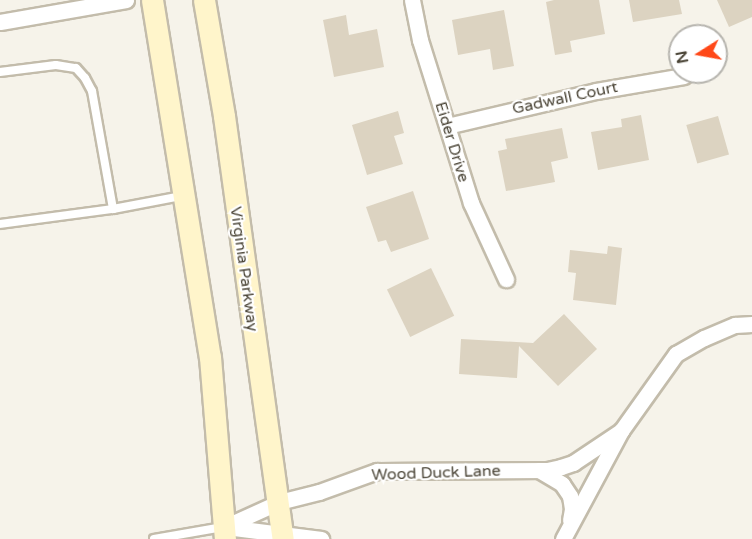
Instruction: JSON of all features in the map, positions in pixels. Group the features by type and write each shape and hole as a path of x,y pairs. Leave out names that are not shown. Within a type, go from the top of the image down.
{"main road":[{"name":"Virginia Parkway","path":"204,0 224,116 263,410 283,536"},
{"path":"146,1 173,119 183,196 210,357 225,533"}],"street":[{"path":"0,22 126,0"},
{"name":"Eider Drive","path":"412,0 420,40 471,203 506,279"},
{"name":"Gadwall Court","path":"447,126 596,91 668,79"},
{"name":"Wood Duck Lane","path":"566,534 621,431 676,354 735,326 752,324"},
{"name":"Wood Duck Lane","path":"225,533 279,502 319,492 377,471 539,470 573,463 621,431"},
{"name":"Wood Duck Lane","path":"539,470 562,484 570,496 572,509 566,534"},
{"path":"225,533 321,539"}],"lane":[{"path":"0,72 56,66 76,68 85,78 92,91 114,209"},
{"path":"0,224 114,209 183,196"},
{"path":"153,539 225,533"}],"building":[{"path":"599,0 605,34 570,41 572,52 555,55 546,2"},
{"path":"629,0 679,0 682,14 633,22"},
{"path":"717,0 752,0 752,17 729,27"},
{"path":"504,10 514,66 493,70 490,49 458,55 452,20"},
{"path":"346,15 349,35 377,29 384,67 334,77 323,20"},
{"path":"398,111 404,133 394,136 403,164 367,175 352,125"},
{"path":"641,115 649,160 598,170 591,132 622,127 621,119"},
{"path":"718,116 729,154 697,164 686,125"},
{"path":"562,128 568,158 551,162 555,182 506,191 498,151 507,149 505,139"},
{"path":"413,191 429,239 391,252 386,240 378,242 366,207"},
{"path":"608,246 622,248 616,305 573,300 576,273 568,272 570,250 607,254"},
{"path":"431,268 454,316 410,337 387,289"},
{"path":"564,314 597,349 558,386 519,346 517,378 459,374 461,339 533,343"}]}
